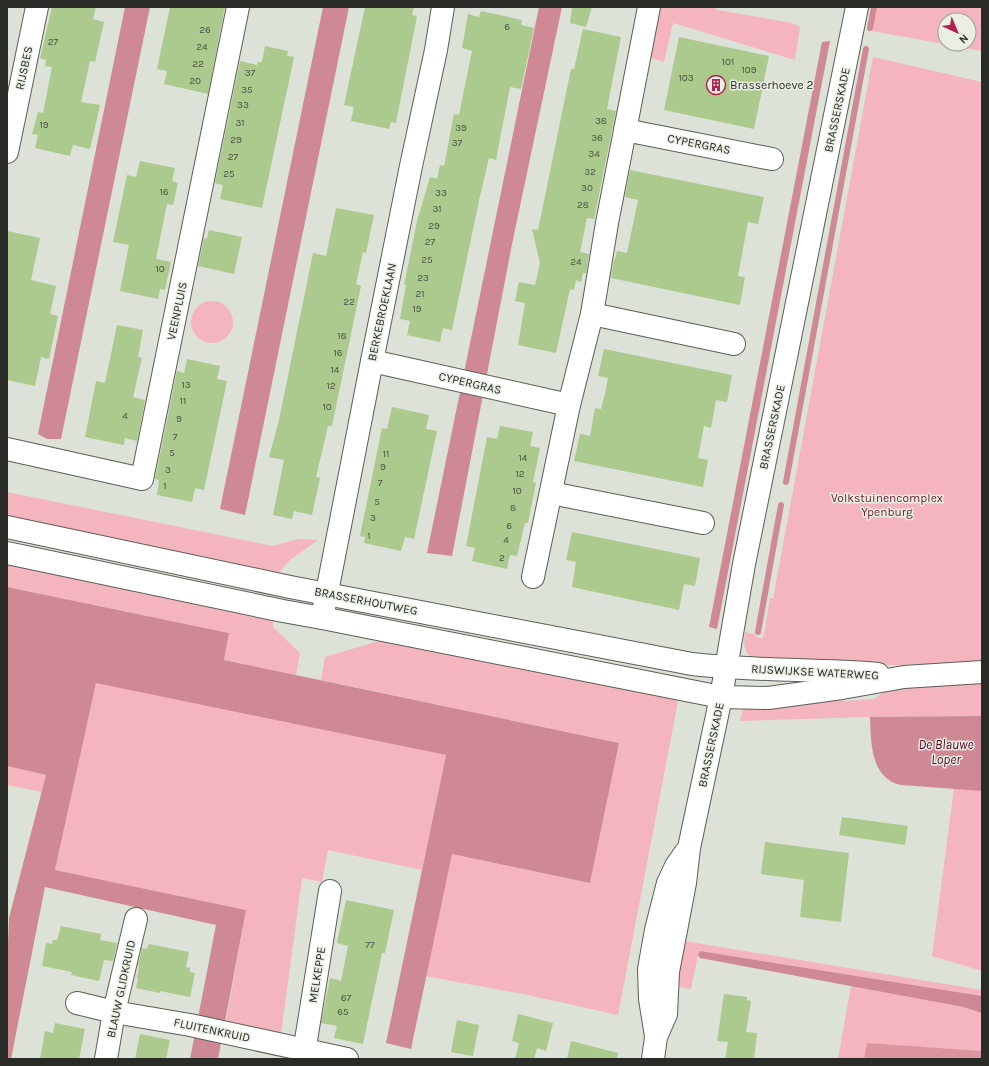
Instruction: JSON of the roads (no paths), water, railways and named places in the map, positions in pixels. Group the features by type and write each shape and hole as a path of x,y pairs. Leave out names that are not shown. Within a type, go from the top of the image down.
{"street":[{"name":"RIJSBES","path":"7,152 37,7"},
{"name":"VEENPLUIS","path":"7,449 142,479 238,7"},
{"name":"BERKEBROEKLAAN","path":"322,618 443,7"},
{"path":"533,577 569,405 592,314 607,223 649,7"},
{"name":"BRASSERSKADE","path":"653,1059 656,1037 666,1014 668,972 685,884 688,848 721,698 744,564 857,7"},
{"name":"CYPERGRAS","path":"625,130 772,159"},
{"path":"592,314 734,344"},
{"name":"CYPERGRAS","path":"372,361 569,405"},
{"path":"551,493 703,523"},
{"name":"BRASSERHOUTWEG","path":"7,527 326,594 692,664 727,668"},
{"name":"BRASSERHOUTWEG","path":"7,553 283,611 721,698"},
{"name":"RIJSWIJKSE WATERWEG","path":"727,668 840,671 904,676 982,672"},
{"name":"RIJSWIJKSE WATERWEG","path":"721,698 768,698 802,694 904,676"},
{"name":"MELKEPPE","path":"304,1054 330,891"},
{"name":"BLAUW GLIDKRUID","path":"106,1059 114,1012 136,919"},
{"name":"FLUITENKRUID","path":"77,1003 114,1012 190,1025 242,1036 304,1054 347,1059"}],"water":[{"path":"125,7 150,7 61,439 47,439 38,434"},
{"path":"323,7 349,7 245,515 220,509"},
{"path":"539,7 562,7 512,244 452,556 427,553"},
{"path":"830,41 717,629 709,627 822,42"},
{"path":"7,587 229,633 224,660 619,743 590,883 452,854 411,1049 386,1043 446,755 96,683 55,870 246,910 218,1059 190,1059 216,925 45,887 11,1059 7,1059 7,969 9,918 46,775 7,766"},
{"name":"De Blauwe Loper","path":"982,716 982,791 901,785 889,780 878,767 873,751 870,717"},
{"path":"700,951 982,996 982,1013 963,1007 700,958 698,955"}],"waterway":[{"path":"870,28 874,7"},
{"path":"786,482 866,49"},
{"path":"758,632 781,505"}],"place":[{"name":"Brasserhoeve 2","path":"716,85"}],"park label":[{"name":"Volkstuinencomplex Ypenburg","path":"887,505"}]}
